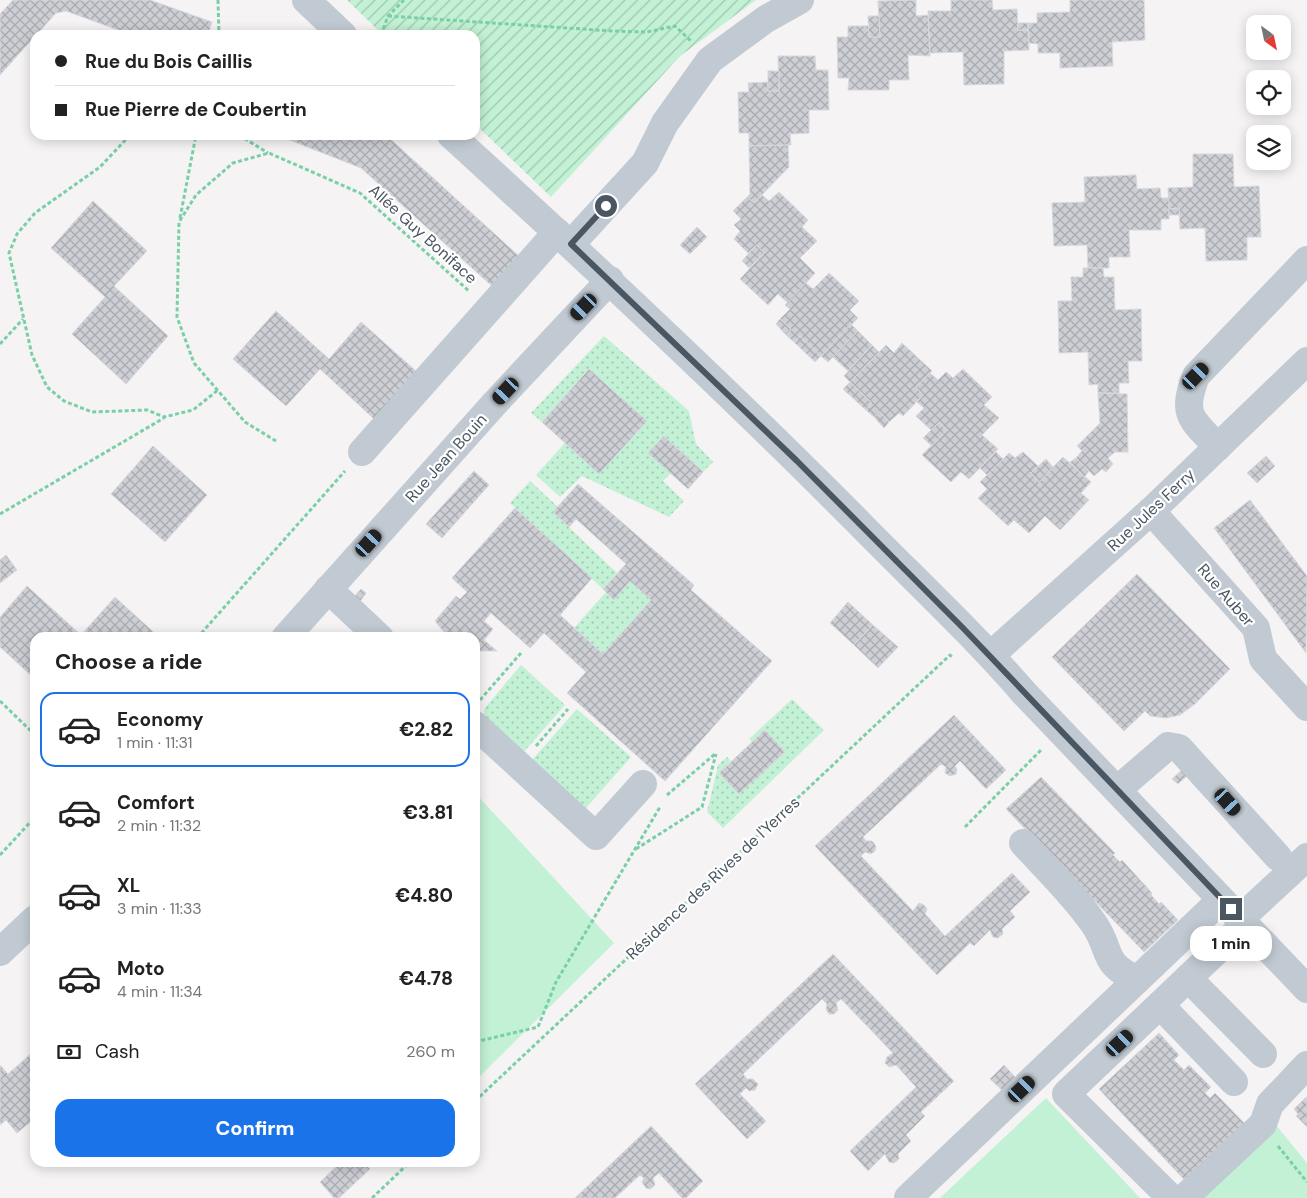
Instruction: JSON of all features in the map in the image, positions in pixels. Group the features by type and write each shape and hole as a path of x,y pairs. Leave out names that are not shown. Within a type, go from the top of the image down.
{"street":[{"path":"306,0 338,30"},
{"path":"362,452 489,309 645,163 665,123 710,60 766,19 800,0"},
{"path":"456,140 610,280 797,461 991,656 1307,990"},
{"path":"1218,447 1196,425 1188,409 1188,397 1196,376 1307,260"},
{"name":"Rue Jean Bouin","path":"290,632 495,403 610,280"},
{"name":"Rue Jules Ferry","path":"991,656 1152,511 1307,361"},
{"name":"Rue Auber","path":"1152,511 1256,628 1263,659 1307,707"},
{"path":"328,590 374,632"},
{"path":"480,730 596,836 655,789"},
{"path":"1116,790 1168,746 1179,748 1278,857"},
{"path":"1023,843 1056,878 1096,926 1106,954 1113,965 1137,980"},
{"path":"1171,1198 1066,1094 1188,978 1307,857"},
{"path":"908,1198 1221,900"},
{"path":"0,952 30,924"},
{"path":"1188,978 1263,1054"},
{"path":"1160,1005 1234,1082"},
{"path":"1184,1198 1262,1124 1270,1104 1307,1066"}],"path":[{"path":"218,0 219,30"},
{"path":"383,30 388,16 404,0"},
{"path":"388,16 612,31 647,32 675,26 710,60"},
{"path":"125,140 100,167 35,213 17,234 9,253 32,355 47,387 64,401 92,412 147,410 164,417"},
{"path":"195,140 179,222 177,317 194,363 245,422 276,441"},
{"name":"Allée Guy Boniface","path":"246,140 268,153 360,192 489,309"},
{"path":"179,222 196,195 233,163 268,153"},
{"path":"0,344 24,319"},
{"path":"0,514 164,417 193,410 218,390"},
{"path":"202,632 362,452"},
{"path":"480,700 521,653"},
{"name":"Résidence des Rives de l'Yerres","path":"480,1096 950,655"},
{"path":"0,701 30,730"},
{"path":"519,765 568,709"},
{"path":"965,827 1060,731"},
{"path":"480,1041 538,1027 556,982 635,849 655,789 716,754 702,807 635,849"},
{"path":"0,855 30,822"},
{"path":"1275,1144 1307,1182"},
{"path":"372,1198 405,1167"}],"green space":[{"path":"347,0 756,0 680,56 551,197 480,129 480,30 378,30"},
{"path":"604,336 689,411 696,444 713,462 703,472 664,436 649,453 671,473 663,481 684,501 669,517 582,476 560,497 536,475 565,443 599,473 589,369 542,422 531,413"},
{"path":"530,481 558,507 553,512 617,573 603,589 510,503"},
{"path":"630,581 651,600 603,654 574,628 606,592 614,600"},
{"path":"521,665 565,705 522,754 485,723 484,709"},
{"path":"792,699 824,730 723,828 707,812 718,765 727,757 731,761 719,773 739,794 785,752 765,730 752,742 749,739"},
{"path":"577,709 631,757 586,808 532,760"},
{"path":"480,798 614,943 480,1076"},
{"path":"1046,1098 1140,1198 940,1198"},
{"path":"1275,1124 1307,1163 1307,1198 1199,1198"}],"building":[{"path":"13,0 150,0 212,22 210,30 118,30 66,11 56,13 41,30 30,30 30,42 0,75 0,14"},
{"path":"916,0 916,16 928,15 930,56 908,55 909,80 889,80 889,90 848,90 849,78 838,78 837,37 848,37 848,26 869,26 869,37 880,37 878,1"},
{"path":"951,0 992,0 993,10 1017,9 1018,30 1028,30 1029,50 1004,51 1004,84 964,85 963,52 930,53 928,11 951,11"},
{"path":"1070,0 1144,0 1145,40 1112,42 1113,66 1060,68 1060,53 1038,53 1038,44 1029,43 1028,23 1037,23 1037,13 1070,12"},
{"path":"868,16 879,16 880,37 869,37"},
{"path":"1018,23 1028,23 1028,30 1018,30"},
{"path":"778,56 815,56 816,70 828,70 829,110 809,110 809,133 790,134 791,145 749,146 749,133 739,133 738,92 749,92 748,83 768,82 768,91 779,91"},
{"path":"768,71 779,71 779,91 768,91"},
{"path":"290,140 391,140 520,257 493,287 361,168"},
{"path":"788,145 789,167 754,203 747,197 750,194 749,146"},
{"path":"1193,154 1233,154 1234,187 1259,186 1261,237 1247,237 1247,260 1206,261 1205,228 1180,229 1179,208 1169,209 1168,188 1193,187"},
{"path":"1136,175 1137,189 1160,188 1161,198 1169,198 1169,219 1161,219 1161,230 1129,230 1130,257 1109,257 1109,268 1088,268 1087,245 1054,246 1052,203 1085,202 1084,177"},
{"path":"779,192 808,220 802,227 817,241 800,258 815,273 788,303 778,294 768,305 740,279 764,253 756,245 748,253 734,239 740,231 734,225 741,219 733,211 747,197 754,203 762,195 769,201"},
{"path":"93,201 147,251 114,286 168,336 126,384 72,334 105,297 51,248"},
{"path":"1179,208 1180,215 1169,215 1169,209"},
{"path":"697,227 707,237 690,254 680,245"},
{"path":"756,245 764,253 749,268 742,261"},
{"path":"1083,268 1103,268 1104,277 1114,277 1115,310 1141,309 1142,361 1128,361 1129,383 1119,383 1119,393 1098,393 1098,384 1089,385 1088,352 1059,353 1058,301 1072,301 1071,277 1083,277"},
{"path":"829,273 859,301 850,310 858,318 821,356 800,336 794,342 786,335 791,329 780,319 790,309 785,305 806,283 813,289"},
{"path":"276,311 329,359 361,322 416,371 374,419 320,369 286,406 233,359"},
{"path":"780,319 791,329 786,335 776,324"},
{"path":"851,324 858,331 828,362 821,356"},
{"path":"858,331 872,345 848,371 833,357"},
{"path":"800,336 821,356 815,362 794,342"},
{"path":"902,343 932,371 916,387 923,395 903,416 899,413 889,422 879,411 874,417 866,410 872,403 850,382 886,345 894,353"},
{"path":"872,345 879,352 850,382 844,376"},
{"path":"589,369 647,421 599,474 542,422"},
{"path":"963,369 992,397 984,405 999,418 982,435 998,449 969,479 961,472 951,482 922,455 946,430 939,422 931,430 916,416 924,408 917,402 923,395 916,387 930,373 938,380 946,372 953,378"},
{"path":"850,382 872,403 866,410 843,389"},
{"path":"1098,393 1127,394 1128,452 1115,452 1108,458 1113,464 1106,472 1102,469 1094,476 1076,458 1082,451 1077,446 1100,423"},
{"path":"879,411 889,422 884,428 874,417"},
{"path":"939,422 946,430 932,446 923,438"},
{"path":"664,436 703,472 688,489 648,453"},
{"path":"153,446 207,495 165,542 111,494"},
{"path":"996,452 1003,459 987,475 980,468"},
{"path":"1023,452 1038,466 1031,473 1039,482 1063,457 1091,482 1081,493 1089,500 1060,530 1045,516 1029,533 1014,520 1008,526 978,498 987,489 980,482 1009,453 1015,458"},
{"path":"1266,456 1275,466 1257,483 1247,473"},
{"path":"1076,458 1089,471 1084,477 1070,462"},
{"path":"1046,459 1053,467 1039,482 1031,473"},
{"path":"474,471 489,485 442,538 426,524"},
{"path":"578,484 694,585 691,590 772,661 665,781 567,693 586,672 544,633 530,648 491,613 484,621 493,629 484,640 497,651 480,651 480,632 444,632 435,621 456,596 460,599 467,592 452,578 515,508 592,578 560,615 603,654 651,600 630,581 614,600 603,589 626,564 576,519 569,527 553,512"},
{"path":"1250,500 1307,576 1306,653 1214,528"},
{"path":"6,555 17,570 0,583 0,560"},
{"path":"1137,574 1230,669 1195,704 1180,715 1166,718 1150,716 1145,711 1124,731 1052,657"},
{"path":"27,586 78,632 30,632 30,674 0,647 0,617"},
{"path":"361,589 366,593 359,603 353,598"},
{"path":"115,597 153,632 84,632"},
{"path":"848,602 873,625 854,645 830,623"},
{"path":"873,625 898,647 878,668 854,645"},
{"path":"954,715 1006,770 986,789 960,761 955,766 957,769 956,774 950,776 945,773 946,767 941,764 863,837 866,841 872,841 876,846 875,851 871,854 865,852 861,856 913,911 919,903 924,905 927,909 925,914 945,936 1012,873 1030,892 1010,911 1015,917 1002,929 1003,934 998,938 993,937 990,930 974,946 970,943 937,975 815,846"},
{"path":"765,730 785,752 739,794 719,773"},
{"path":"1184,768 1189,774 1178,784 1172,779"},
{"path":"1041,777 1115,853 1113,855 1120,862 1122,860 1152,893 1151,895 1159,904 1161,902 1178,920 1144,952 1006,809"},
{"path":"833,954 954,1081 921,1112 925,1116 906,1135 911,1141 898,1154 899,1159 894,1163 889,1162 885,1154 868,1171 850,1151 916,1087 896,1065 889,1067 885,1063 887,1057 893,1053 841,999 836,1003 838,1010 834,1014 829,1014 826,1009 827,1004 822,999 743,1074 747,1079 753,1079 758,1084 755,1090 749,1091 746,1088 740,1094 766,1121 747,1139 695,1084"},
{"path":"1159,1033 1179,1055 1174,1060 1184,1070 1189,1065 1211,1087 1205,1093 1210,1098 1215,1093 1251,1130 1192,1188 1099,1089"},
{"path":"30,1054 30,1122 17,1133 6,1120 0,1125 0,1065 8,1074"},
{"path":"1004,1065 1016,1078 1003,1091 990,1079"},
{"path":"1306,1097 1307,1127 1296,1116 1298,1114 1294,1109"},
{"path":"651,1126 703,1181 686,1198 682,1198 659,1173 653,1178 655,1185 650,1189 646,1188 642,1182 644,1178 640,1175 615,1198 575,1198"},
{"path":"336,1167 368,1167 370,1169 339,1198 334,1198 320,1182"}],"route":[{"path":"606,206 571,244 636,304 797,461 991,656 1231,909"}]}
